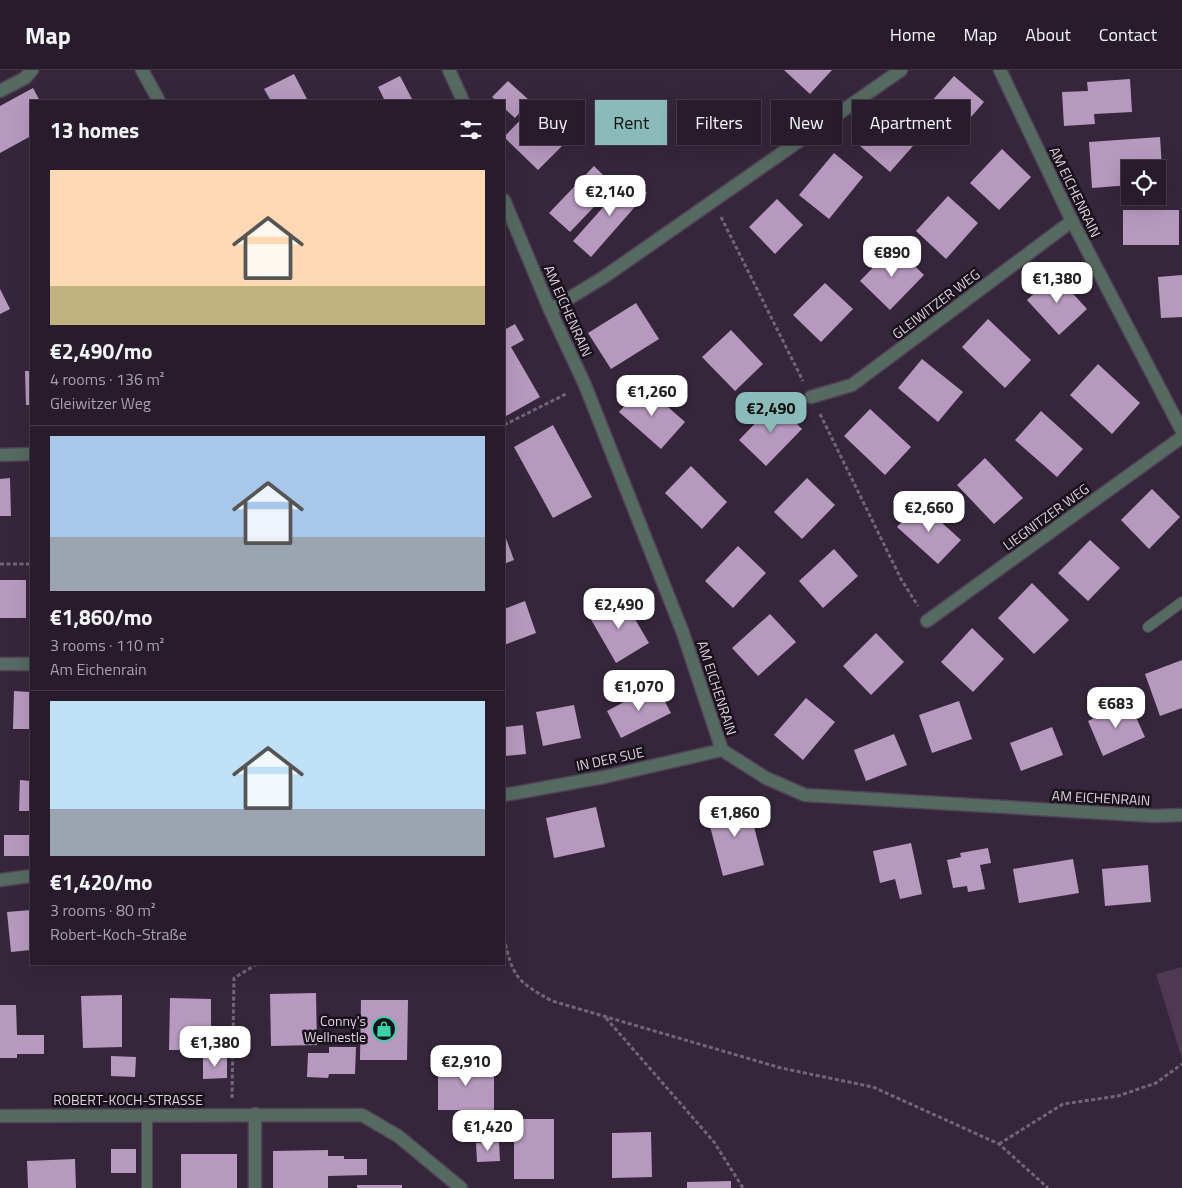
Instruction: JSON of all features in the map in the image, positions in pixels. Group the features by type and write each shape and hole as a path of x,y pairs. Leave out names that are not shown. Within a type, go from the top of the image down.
{"street":[{"path":"0,91 25,78 32,70"},
{"path":"142,70 158,100"},
{"path":"450,70 462,100"},
{"path":"550,310 604,277 901,70"},
{"name":"AM EICHENRAIN","path":"1000,70 1072,221 1182,431"},
{"name":"AM EICHENRAIN","path":"505,202 550,310 585,385 683,633 722,750 766,778 805,795 1144,816 1182,815"},
{"name":"GLEIWITZER WEG","path":"811,397 852,385 1072,221"},
{"name":"LIEGNITZER WEG","path":"927,621 1182,437"},
{"path":"0,455 30,454"},
{"path":"0,664 30,664"},
{"name":"IN DER SUE","path":"505,795 604,776 722,750"},
{"path":"0,880 30,876"},
{"path":"255,1114 255,1188"},
{"name":"ROBERT-KOCH-STRASSE","path":"0,1116 255,1114 362,1116 398,1136 461,1188"}],"lane":[{"path":"1148,627 1182,602"},
{"path":"147,1115 147,1188"}],"path":[{"path":"505,425 585,385"},
{"path":"0,564 30,564"},
{"path":"505,942 509,960 521,984 552,1000 781,1068 873,1087 999,1144 1048,1188"},
{"path":"232,1114 234,978 255,965"},
{"path":"606,1017 714,1142 744,1188"},
{"path":"999,1144 1062,1104 1118,1096 1156,1083 1182,1064"}],"shaded area":[{"path":"1182,967 1182,1059 1156,974"}],"building":[{"path":"784,70 832,70 810,94"},
{"path":"294,74 307,100 270,100 264,89"},
{"path":"400,76 412,100 384,100 378,87"},
{"path":"954,76 984,102 970,118 970,100 933,100"},
{"path":"1130,79 1132,112 1094,114 1095,124 1064,126 1062,92 1088,91 1087,82"},
{"path":"508,81 529,100 520,100 520,112 515,118 505,109 505,100 496,100 492,97"},
{"path":"33,88 39,100 30,100 30,137 0,153 0,106"},
{"path":"520,120 520,145 563,145 538,170 505,138"},
{"path":"1160,137 1162,160 1121,160 1121,186 1092,188 1089,142"},
{"path":"859,145 914,145 890,172"},
{"path":"1002,149 1031,177 999,210 970,183"},
{"path":"834,153 863,177 829,219 799,195"},
{"path":"594,166 614,186 570,232 549,213"},
{"path":"630,177 647,193 591,257 573,241"},
{"path":"948,196 978,223 946,259 916,231"},
{"path":"777,199 803,225 775,254 749,227"},
{"path":"1123,210 1179,210 1179,245 1123,245"},
{"path":"894,246 924,275 890,310 860,281"},
{"path":"1055,274 1087,309 1059,335 1027,300"},
{"path":"1182,275 1182,317 1161,318 1158,277"},
{"path":"825,283 853,309 821,342 793,315"},
{"path":"0,289 10,309 0,314"},
{"path":"636,303 659,339 611,369 588,333"},
{"path":"988,319 1031,360 1005,388 962,347"},
{"path":"515,324 524,340 511,347 540,397 506,416 505,373 505,329"},
{"path":"731,330 763,364 735,391 702,357"},
{"path":"922,359 963,392 938,422 898,388"},
{"path":"1098,364 1140,403 1112,434 1070,395"},
{"path":"25,371 30,371 30,405 26,405"},
{"path":"643,385 685,422 661,449 619,412"},
{"path":"775,403 802,429 766,466 739,440"},
{"path":"870,409 911,447 885,475 844,436"},
{"path":"1041,411 1083,449 1057,477 1015,440"},
{"path":"553,425 592,497 553,518 514,447"},
{"path":"985,458 1023,498 994,524 957,485"},
{"path":"691,466 727,502 702,529 665,493"},
{"path":"10,478 11,516 0,516 0,479"},
{"path":"807,478 835,505 802,539 774,512"},
{"path":"1152,489 1180,517 1149,549 1121,520"},
{"path":"920,503 961,540 938,564 897,527"},
{"path":"505,536 514,560 505,564"},
{"path":"1090,540 1120,568 1088,601 1058,573"},
{"path":"738,546 766,573 733,608 705,581"},
{"path":"834,549 858,576 823,608 799,581"},
{"path":"0,580 26,580 26,618 0,618"},
{"path":"1032,583 1069,620 1034,654 998,618"},
{"path":"622,597 649,643 616,663 589,616"},
{"path":"525,601 536,633 505,645 505,609"},
{"path":"770,614 796,642 758,676 732,648"},
{"path":"972,628 1004,659 973,692 941,662"},
{"path":"876,633 904,662 871,695 843,666"},
{"path":"1182,660 1182,708 1160,716 1145,674"},
{"path":"656,685 671,713 621,738 607,711"},
{"path":"14,691 30,692 30,729 13,729"},
{"path":"806,698 835,722 803,760 774,735"},
{"path":"959,701 972,739 932,753 919,715"},
{"path":"1129,702 1145,737 1103,756 1088,721"},
{"path":"574,705 581,738 543,746 536,712"},
{"path":"505,724 506,727 523,725 526,754 505,756"},
{"path":"1052,727 1063,755 1021,771 1010,743"},
{"path":"894,734 907,765 866,781 854,750"},
{"path":"20,780 30,781 30,811 19,811"},
{"path":"747,800 764,865 723,876 706,811"},
{"path":"596,807 605,847 554,858 546,818"},
{"path":"4,835 29,835 29,856 4,856"},
{"path":"911,843 922,894 900,899 895,879 880,883 873,851"},
{"path":"988,848 991,863 980,865 985,889 968,892 967,886 953,888 947,860 961,857 960,853"},
{"path":"1073,859 1079,893 1019,903 1013,869"},
{"path":"1148,865 1151,902 1105,906 1102,869"},
{"path":"30,910 30,950 11,952 7,912"},
{"path":"316,993 317,1045 271,1046 270,994"},
{"path":"122,995 122,1047 83,1048 81,996"},
{"path":"170,998 211,999 211,1050 169,1050"},
{"path":"361,1000 408,1000 407,1060 360,1060"},
{"path":"0,1005 16,1005 17,1035 44,1035 44,1054 17,1054 17,1058 0,1058"},
{"path":"329,1047 356,1047 355,1074 329,1074 328,1078 307,1077 308,1053 329,1053"},
{"path":"111,1056 136,1057 135,1077 111,1076"},
{"path":"203,1057 227,1057 227,1078 203,1079"},
{"path":"438,1064 494,1064 494,1110 438,1110"},
{"path":"514,1119 554,1119 554,1179 514,1179"},
{"path":"651,1132 652,1177 612,1178 612,1133"},
{"path":"499,1142 500,1161 477,1162 476,1143"},
{"path":"111,1149 136,1149 136,1173 111,1173"},
{"path":"328,1150 328,1156 344,1156 344,1159 367,1159 367,1175 328,1176 328,1188 273,1188 273,1151"},
{"path":"181,1154 237,1154 237,1188 181,1188"},
{"path":"75,1159 76,1188 28,1188 27,1161"},
{"path":"731,1181 731,1188 687,1188 687,1182"},
{"path":"357,1185 402,1185 402,1188 357,1188"}],"place":[{"name":"Conny's Wellnestle","path":"384,1029"}]}
